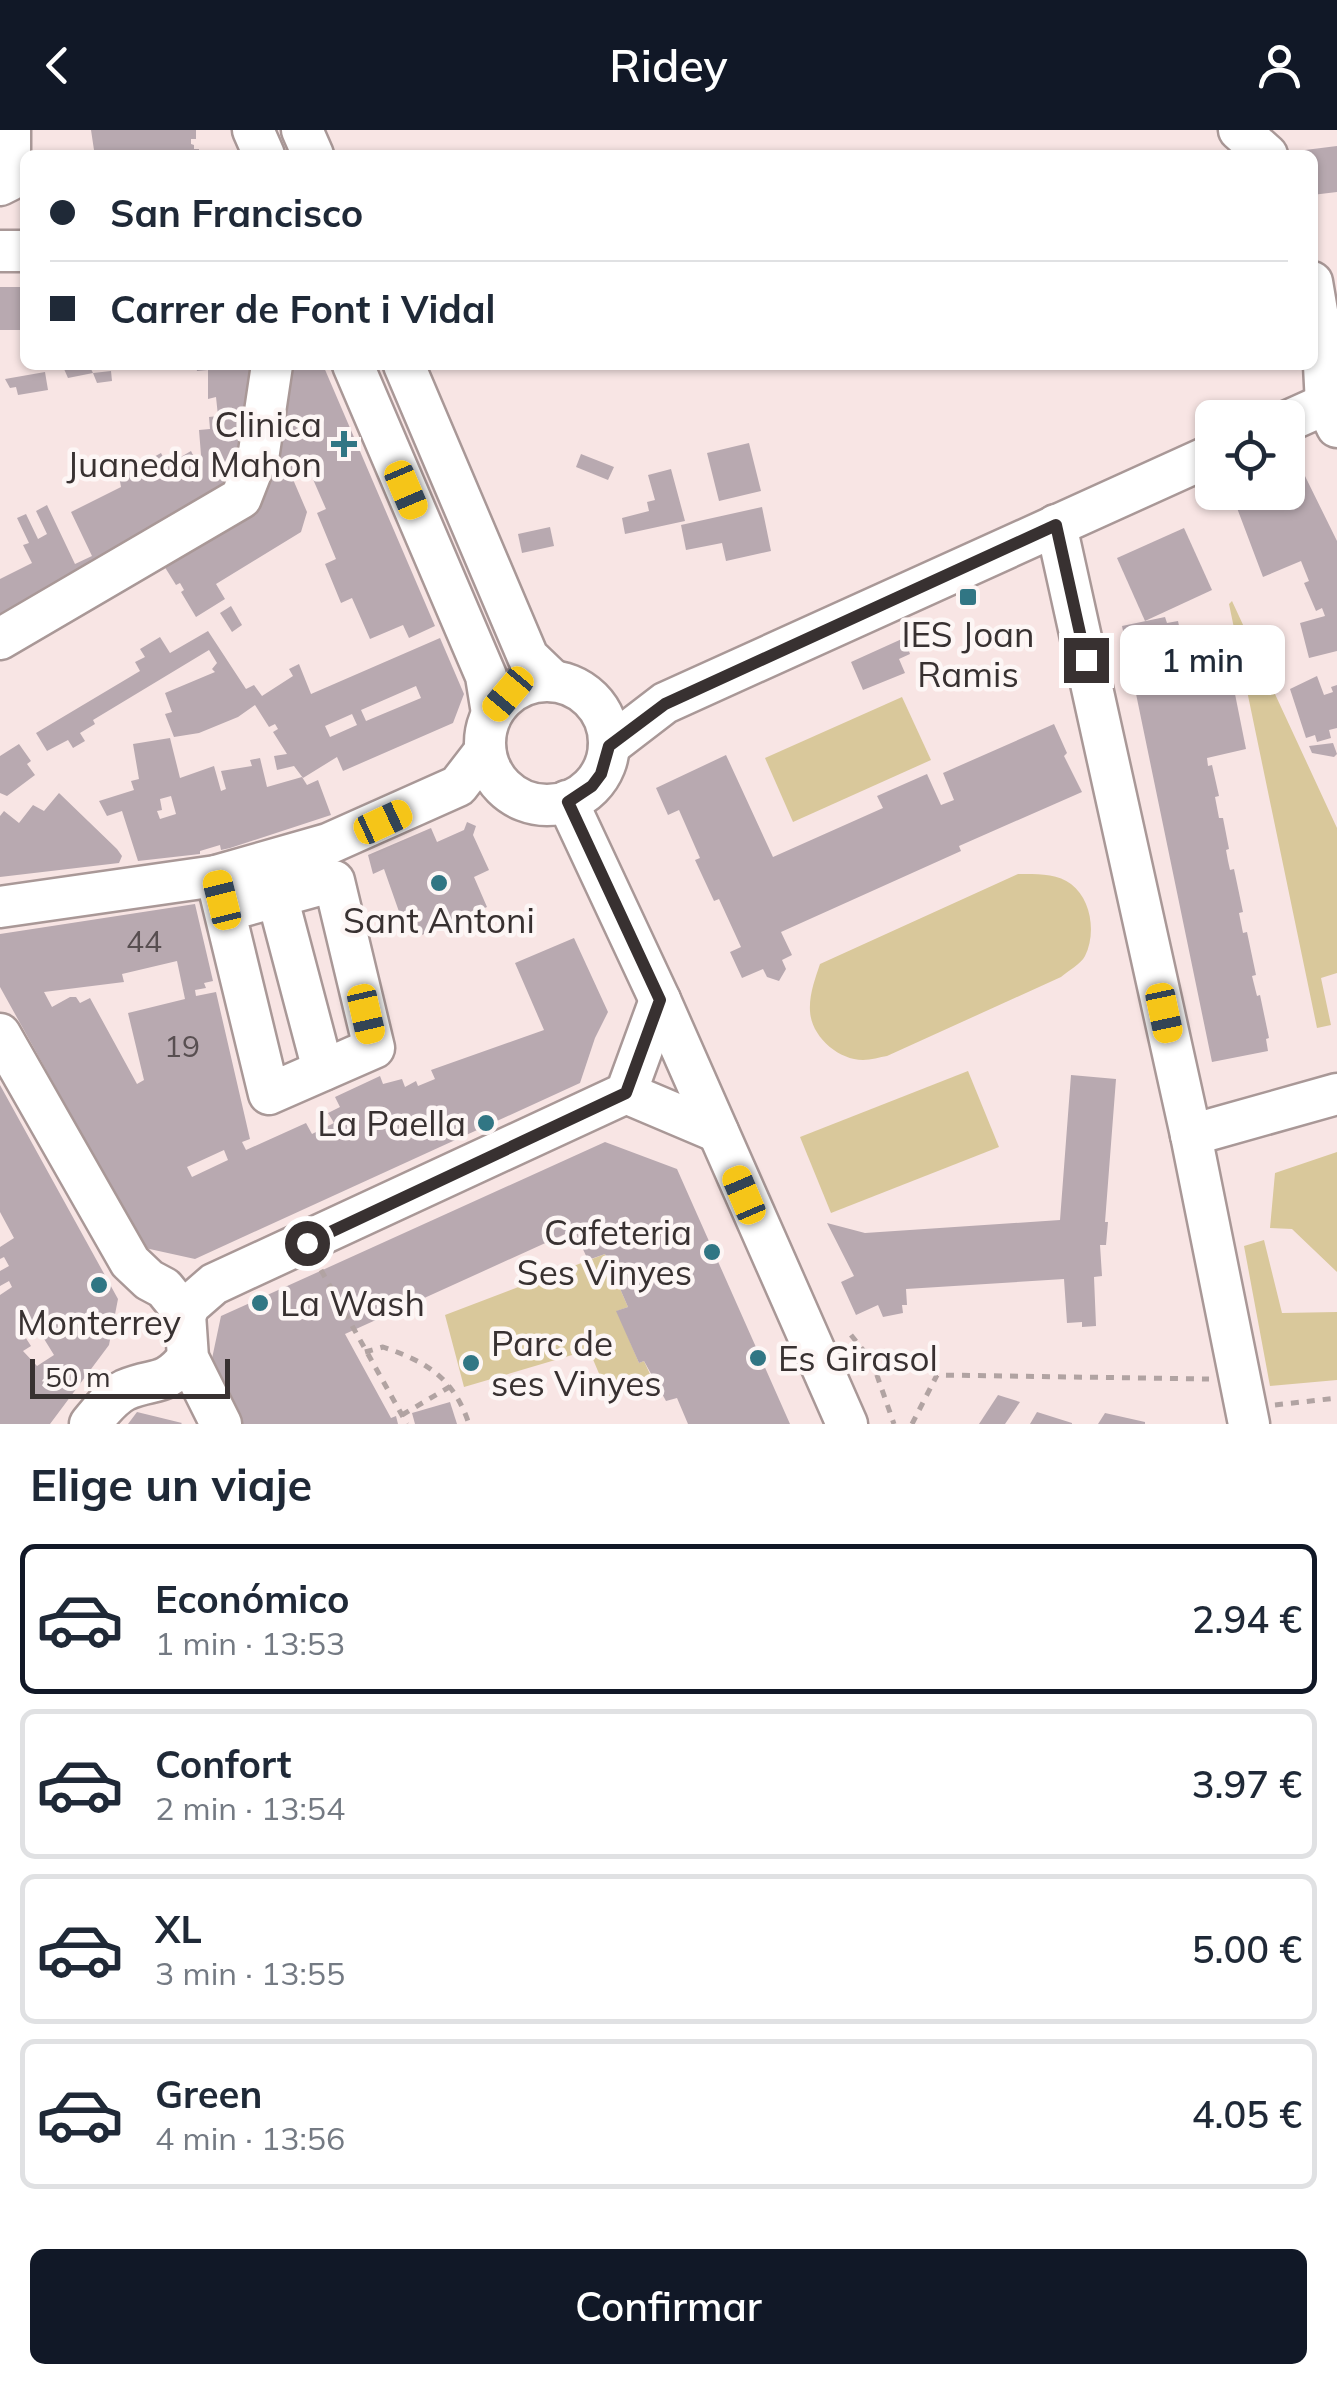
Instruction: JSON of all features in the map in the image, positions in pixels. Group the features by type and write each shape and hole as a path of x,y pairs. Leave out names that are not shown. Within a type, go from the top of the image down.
{"street":[{"path":"0,185 10,180 10,130"},
{"path":"1240,130 1262,150"},
{"path":"1305,417 1334,410 1318,317"},
{"path":"0,639 241,498 260,452 271,370"},
{"path":"355,370 486,676 488,732 491,771 503,787 533,804 568,802 592,786 601,774 605,729 589,697 572,686 553,681 529,684 508,694 488,732 458,786"},
{"path":"406,370 528,657 553,681"},
{"path":"605,729 1195,462"},
{"path":"1056,525 1191,1135 1261,1415"},
{"path":"0,907 220,893 276,896 383,822 458,786 503,787"},
{"path":"568,802 847,1424"},
{"path":"220,893 321,866"},
{"path":"220,893 269,1094 374,1048 334,881 321,866"},
{"path":"276,896 323,1070"},
{"path":"221,1424 188,1358 185,1314 191,1304 214,1284 626,1093 660,1000"},
{"path":"0,1034 130,1262 164,1288 185,1314"},
{"path":"626,1093 718,1132"},
{"path":"1191,1135 1337,1094"},
{"path":"90,1424 124,1390 165,1380 188,1358"}],"path":[{"path":"322,1270 408,1424"},
{"path":"851,1335 872,1360 894,1424"},
{"path":"365,1352 384,1347 441,1374 461,1398 469,1424"},
{"path":"912,1424 938,1375 1208,1378 1212,1394"},
{"path":"402,1414 451,1386"},
{"path":"1261,1415 1337,1398"}],"shaded area":[{"path":"1232,601 1337,828 1337,973 1321,978 1331,1025 1317,1028 1229,604"},
{"path":"902,697 931,760 793,822 765,758"},
{"path":"1018,874 1059,878 1071,884 1084,899 1090,918 1090,938 1085,956 1077,965 1061,977 887,1056 854,1059 836,1051 821,1037 815,1029 810,1005 820,964"},
{"path":"968,1071 999,1147 831,1213 800,1137"},
{"path":"1337,1152 1337,1272 1292,1229 1270,1228 1275,1173"},
{"path":"1264,1240 1282,1313 1337,1312 1337,1380 1270,1386 1244,1246"},
{"path":"605,1254 628,1307 617,1311 639,1363 644,1361 655,1385 609,1397 589,1350 464,1387 445,1315"}],"building":[{"path":"91,130 196,130 196,139 191,139 191,144 199,149 199,150 94,150"},
{"path":"1337,146 1337,192 1318,194 1318,150 1305,150"},
{"path":"0,287 20,287 20,330 0,330"},
{"path":"64,370 93,373 68,378"},
{"path":"208,370 260,370 239,486 0,630 0,579 32,563 23,545 29,543 17,518 26,514 38,539 47,534 36,511 47,505 75,564 92,556 71,512 121,487 119,476 161,453 167,465 191,451 194,457 201,455 199,430 210,429 209,417 218,416 216,397 208,399"},
{"path":"287,370 325,370 435,626 409,638 403,625 370,639 352,598 341,603 325,564 336,559 317,513 326,509 312,477 316,476 313,468 292,477 307,512 301,532 216,584 225,599 196,617 180,583 176,585 161,561 260,501"},
{"path":"111,371 112,381 97,383 93,373"},
{"path":"45,372 48,390 18,395 16,387 10,388 5,379"},
{"path":"749,443 761,491 719,501 707,453"},
{"path":"581,454 614,467 608,480 576,467"},
{"path":"671,469 685,521 625,534 622,518 649,511 647,502 655,500 648,475"},
{"path":"1305,476 1337,541 1337,651 1309,658 1300,623 1325,616 1322,608 1316,611 1304,583 1309,581 1301,561 1263,577 1238,510 1305,510"},
{"path":"762,507 771,551 726,561 722,543 686,550 681,525"},
{"path":"550,527 554,546 522,553 518,534"},
{"path":"1184,528 1212,590 1145,621 1117,558"},
{"path":"231,606 242,625 232,632 220,613"},
{"path":"1165,617 1167,623 1178,621 1193,692 1233,684 1246,749 1207,758 1219,796 1215,797 1219,818 1223,818 1230,870 1234,869 1243,933 1247,932 1256,975 1252,976 1269,1038 1268,1051 1212,1062 1122,626"},
{"path":"208,631 246,689 254,685 262,696 293,676 289,669 299,664 311,694 440,638 464,694 453,723 343,771 337,757 303,778 294,766 277,770 274,756 287,754 273,732 278,729 275,724 269,727 255,705 238,717 199,733 174,737 165,714 172,712 165,693 215,672 212,669 217,663 209,650 93,720 95,724 80,733 85,741 73,748 68,740 47,751 36,733 140,671 135,662 145,657 140,649 160,637 170,653","holes":["416,686 421,698 366,721 361,710","352,714 357,725 330,737 325,726"]},
{"path":"904,638 910,654 899,659 905,673 863,690 851,662"},
{"path":"1317,676 1324,695 1333,692 1331,687 1337,685 1337,728 1329,730 1331,738 1317,742 1315,735 1306,738 1290,689"},
{"path":"1054,724 1082,792 781,932 792,955 782,960 786,969 779,981 767,977 763,969 742,978 730,952 741,947 695,860 700,858 679,810 668,815 656,788 726,755 773,857 883,808 877,796 927,774 941,805 954,800 943,773"},
{"path":"170,738 180,778 214,766 221,791 226,789 221,771 252,766 250,760 260,758 267,787 302,777 307,785 318,780 331,815 230,848 221,850 220,845 200,854 138,861 122,811 107,816 99,801 134,790 131,781 139,779 133,744","holes":["171,796 176,814 160,819 160,799"]},
{"path":"1333,743 1337,754 1334,757 1312,753 1309,746"},
{"path":"19,744 35,775 7,796 0,793 0,756"},
{"path":"59,793 117,849 122,856 119,863 0,877 0,816 4,811 19,823 33,805 44,811"},
{"path":"467,822 476,826 473,835 489,870 474,877 487,907 417,937 410,920 403,923 384,869 373,874 368,855 431,828 437,842 464,830"},
{"path":"195,904 213,981 204,983 206,988 195,990 196,996 216,992 250,1139 242,1142 246,1150 306,1123 312,1134 334,1123 328,1113 340,1107 335,1097 380,1076 383,1084 402,1079 405,1087 416,1081 418,1086 435,1079 431,1070 544,1030 515,963 574,938 608,1012 580,1083 195,1259 145,1248 0,987 0,934","holes":["177,961 185,999 128,1013 144,1080 137,1084 90,998 80,1003 76,997 70,997 52,1007 44,992 124,982 122,974","224,1150 228,1160 192,1177 187,1167"]},
{"path":"1071,1075 1116,1079 1106,1245 1100,1245 1102,1276 1094,1277 1096,1326 1067,1323 1064,1279 906,1289 903,1313 883,1317 878,1305 856,1315 841,1282 854,1276 827,1223 865,1233 1060,1220"},
{"path":"0,1085 118,1299 109,1345 50,1424 0,1424 0,1295 12,1287 9,1281 0,1286 0,1271 9,1266 4,1257 0,1259 0,1247 14,1238 0,1212","holes":["33,1321 54,1355 37,1366 23,1351 31,1346 20,1329"]},
{"path":"605,1142 677,1169 790,1424 688,1424 677,1398 666,1401 644,1361 639,1363 616,1311 628,1307 605,1254 588,1260 574,1230 345,1334 398,1424 241,1424 210,1368 221,1316"},
{"path":"998,1395 1020,1402 1005,1424 979,1424"},
{"path":"450,1402 457,1424 415,1424 412,1413"},
{"path":"137,1412 182,1423 128,1424"},
{"path":"1037,1412 1072,1423 1072,1424 1030,1424"},
{"path":"1105,1413 1145,1422 1145,1424 1098,1424"}],"place":[{"name":"Clinica Juaneda Mahon","path":"344,444"},
{"name":"IES Joan Ramis","path":"968,597"},
{"name":"Sant Antoni","path":"439,883"},
{"name":"La Paella","path":"486,1123"},
{"name":"Cafeteria Ses Vinyes","path":"712,1252"},
{"name":"Monterrey","path":"99,1285"},
{"name":"La Wash","path":"260,1303"},
{"name":"Es Girasol","path":"758,1358"},
{"name":"Parc de ses Vinyes","path":"471,1363"}],"route":[{"path":"307,1243 626,1093 660,1000 568,802 582,795 601,774 609,746 665,704 1056,525 1086,660"}]}
